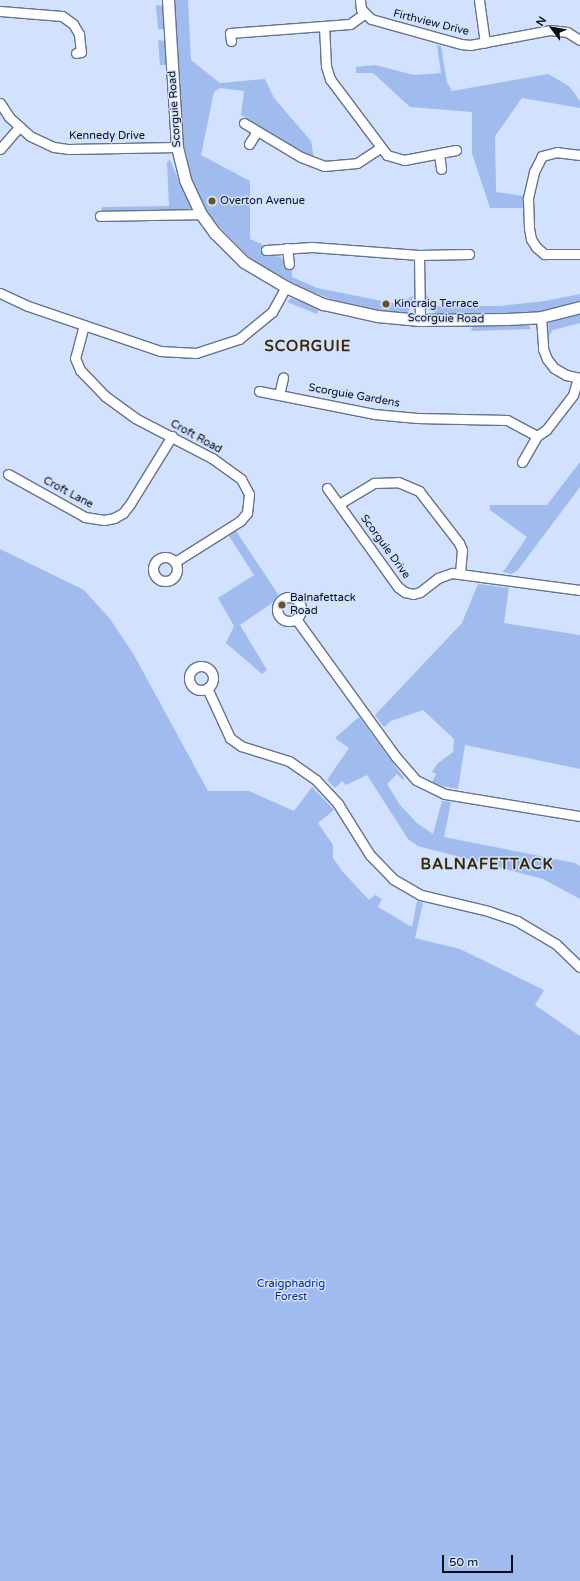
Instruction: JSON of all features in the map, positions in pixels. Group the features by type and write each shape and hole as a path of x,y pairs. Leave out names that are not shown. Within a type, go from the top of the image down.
{"street":[{"name":"Scorguie Road","path":"168,0 177,147 185,180 201,214 215,233 244,262 286,287 340,309 377,316 420,320 541,317 580,307"},
{"path":"231,40 230,33 350,24 364,14 360,0"},
{"name":"Firthview Drive","path":"479,0 485,43"},
{"path":"0,11 62,16 73,24 80,34 81,52 76,53"},
{"name":"Firthview Drive","path":"364,14 378,22 461,44 485,43 550,30 567,32 580,40"},
{"path":"324,26 326,66 330,79 380,148 387,155 398,160 456,150"},
{"name":"Kennedy Drive","path":"0,103 19,127 39,142 69,149 177,147"},
{"path":"244,123 307,160 324,166 357,164 380,148"},
{"path":"0,149 19,127"},
{"path":"249,144 257,131"},
{"path":"580,155 557,152 542,156 534,172 528,199 529,228 531,239 536,247 544,254 580,254"},
{"path":"438,154 441,169"},
{"path":"100,216 201,214"},
{"path":"266,250 312,247 419,255 469,254"},
{"path":"287,248 289,264"},
{"path":"419,255 420,320"},
{"path":"0,292 28,306 160,351 196,353 239,339 272,312 286,287"},
{"path":"522,462 538,436 546,430 573,395 579,378 554,368 548,359 543,349 541,317"},
{"name":"Croft Road","path":"84,325 74,358 80,370 119,408 212,458 241,479 249,494 250,503 247,513 240,521 175,562"},
{"path":"279,395 283,377"},
{"name":"Scorguie Gardens","path":"259,391 374,414 417,418 500,419 517,424 538,436"},
{"name":"Croft Lane","path":"8,474 85,517 104,520 114,518 123,513 130,504 172,436"},
{"path":"340,504 374,483 398,482 419,491 460,543 462,550 460,573"},
{"name":"Scorguie Drive","path":"327,488 340,504 398,587 405,592 413,594 438,578 460,573 580,590"},
{"path":"296,619 396,757 416,780 445,794 580,816"},
{"path":"207,688 230,738 241,746 289,761 316,780 330,793 370,855 393,879 421,895 510,918 556,944 580,967"}],"green space":[{"path":"174,0 188,0 191,60 220,83 265,79 274,98 311,141 314,159 241,115 244,91 220,88 214,92 201,155 250,181 250,239 262,244 264,255 282,257 284,266 292,266 292,277 317,288 397,304 413,296 409,311 403,314 346,305 302,288 252,260 211,218 195,189 183,149"},
{"path":"156,5 163,6 163,29 158,29"},
{"path":"158,40 165,41 166,65 160,65"},
{"path":"437,45 441,46 447,82 452,91 548,74 569,86 580,101 580,108 522,98 495,136 496,192 524,196 523,208 490,208 472,153 472,112 410,107 373,73 356,73 356,67 375,65 414,75 441,73"},
{"path":"170,160 191,208 186,211 101,212 102,207 169,206 167,162"},
{"path":"426,294 436,306 500,306 545,301 580,294 580,302 536,313 438,314 428,310"},
{"path":"291,298 319,308 317,314 287,302"},
{"path":"580,312 580,323 553,330 547,338 549,322"},
{"path":"528,324 531,329 471,331 473,325"},
{"path":"580,462 580,487 517,571 511,574 503,572 527,537 490,510 490,505 547,505"},
{"path":"236,531 278,594 272,603 240,625 267,670 262,674 226,643 234,626 218,598 254,575 229,536"},
{"name":"Craigphadrig Forest","path":"0,549 84,590 110,619 134,655 208,791 249,791 294,811 312,787 334,810 318,823 333,845 333,858 342,871 369,900 375,895 382,899 378,907 412,927 417,901 423,903 415,938 460,949 544,990 535,1005 580,1036 580,1581 0,1581"},
{"path":"478,584 509,588 504,623 580,635 580,769 465,745 458,789 442,786 432,782 436,774 432,772 437,764 453,752 454,739 423,710 391,721 384,727 375,715 462,623"},
{"path":"359,717 404,778 403,780 397,774 387,784 400,805 417,823 433,834 442,801 451,802 444,837 575,863 580,866 580,899 543,879 418,846 408,839 367,775 346,785 342,781 335,788 327,780 349,748 335,738"}],"place":[{"name":"Overton Avenue","path":"212,201"},
{"name":"Kincraig Terrace","path":"386,304"},
{"name":"Balnafettack Road","path":"282,605"}],"district":[{"name":"SCORGUIE","path":"308,347"},
{"name":"BALNAFETTACK","path":"487,865"}]}
